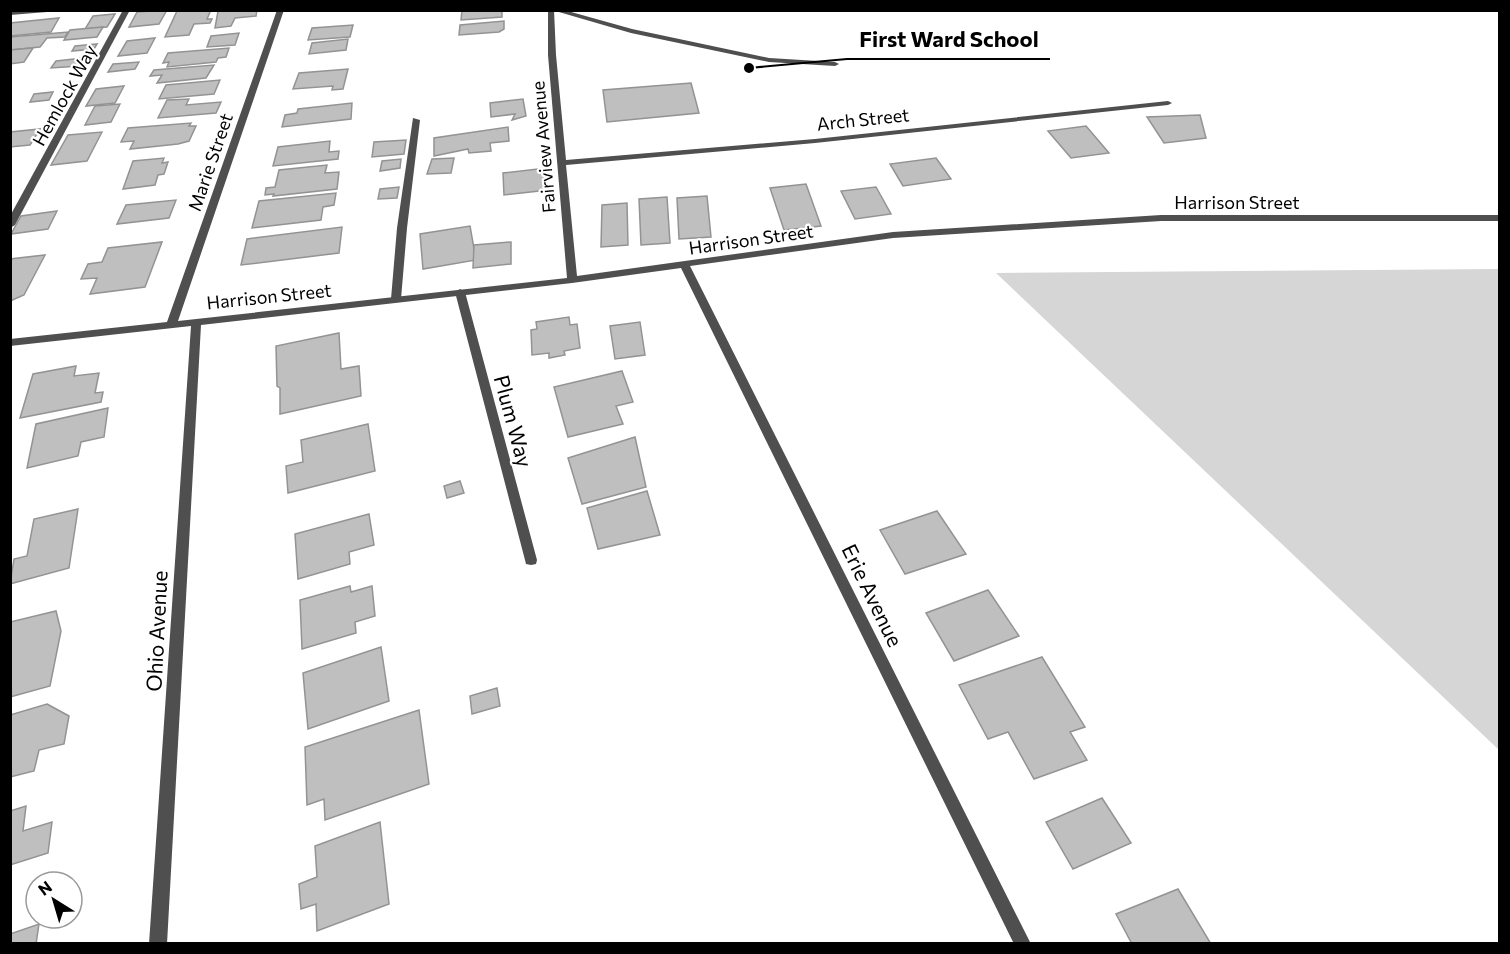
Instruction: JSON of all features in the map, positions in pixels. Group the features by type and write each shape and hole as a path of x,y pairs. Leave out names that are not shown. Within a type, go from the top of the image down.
{"street":[{"path":"10,13 47,10"},
{"name":"Hemlock Way","path":"10,225 128,10"},
{"name":"Marie Street","path":"171,325 280,10"},
{"path":"553,10 631,31 769,60 835,64"},
{"name":"Fairview Avenue","path":"553,10 552,55 572,280"},
{"name":"Arch Street","path":"562,163 815,141 1168,104"},
{"path":"396,299 402,228 416,120"},
{"name":"Harrison Street","path":"10,342 572,280 893,235 1161,218 1500,218"},
{"name":"Erie Avenue","path":"685,265 1023,944"},
{"name":"Plum Way","path":"460,292 531,560"},
{"name":"Ohio Avenue","path":"158,944 196,321"}],"shaded area":[{"path":"1499,269 1499,750 996,273"}],"building":[{"path":"167,10 159,24 129,27 137,12"},
{"path":"211,10 207,19 212,19 210,23 194,24 189,35 165,37 177,11"},
{"path":"257,10 256,16 235,18 231,26 215,28 218,11"},
{"path":"462,10 502,10 502,17 461,20"},
{"path":"115,14 107,27 85,29 93,16"},
{"path":"59,18 51,32 10,36 10,23"},
{"path":"504,21 504,29 499,32 459,35 460,25"},
{"path":"353,25 350,37 308,40 312,28"},
{"path":"103,27 97,37 64,40 70,30"},
{"path":"68,32 65,37 47,38 40,47 10,50 10,37"},
{"path":"239,33 235,45 207,47 211,36"},
{"path":"155,38 147,53 118,56 127,41"},
{"path":"348,39 346,50 309,54 312,43"},
{"path":"97,44 94,49 72,51 75,46"},
{"path":"33,48 24,62 10,64 10,50"},
{"path":"229,48 226,57 218,58 216,62 167,67 169,62 163,63 168,53"},
{"path":"84,58 80,66 51,68 56,61"},
{"path":"139,62 135,69 108,72 113,64"},
{"path":"214,65 206,78 157,83 162,75 150,76 154,70"},
{"path":"348,69 343,89 332,90 333,86 293,89 299,73"},
{"path":"220,80 214,94 159,99 166,85"},
{"path":"691,83 699,113 607,122 603,90"},
{"path":"124,86 115,103 86,106 96,89"},
{"path":"53,92 49,100 30,102 34,94"},
{"path":"189,99 186,105 221,102 216,113 158,118 167,100"},
{"path":"523,99 526,116 512,120 515,114 491,117 490,103"},
{"path":"352,103 351,119 282,127 285,115 297,113 298,109"},
{"path":"120,104 111,122 85,125 95,106"},
{"path":"1200,115 1206,138 1164,143 1147,117"},
{"path":"191,123 189,126 196,126 189,141 178,144 130,149 134,141 121,142 128,128"},
{"path":"1086,126 1109,153 1071,158 1048,131"},
{"path":"508,127 509,141 490,143 491,151 469,153 468,149 434,156 434,138"},
{"path":"40,129 30,145 10,147 10,132"},
{"path":"102,132 87,161 51,165 68,135"},
{"path":"406,140 404,154 372,157 374,142"},
{"path":"330,141 329,152 339,151 338,159 273,166 278,147"},
{"path":"164,158 162,163 168,162 164,174 158,175 155,185 123,189 133,161"},
{"path":"454,158 451,173 427,174 432,159"},
{"path":"936,158 951,179 903,186 890,164"},
{"path":"401,159 400,168 380,171 382,161"},
{"path":"327,165 325,173 339,172 337,189 265,195 266,188 275,187 279,170"},
{"path":"546,168 548,190 504,195 503,173"},
{"path":"806,184 821,226 784,230 770,188"},
{"path":"399,187 397,198 378,199 380,189"},
{"path":"876,187 891,214 855,219 841,191"},
{"path":"336,193 334,205 323,207 321,220 252,228 259,201"},
{"path":"707,196 711,237 679,239 677,198"},
{"path":"667,197 670,243 641,245 639,199"},
{"path":"176,200 169,218 117,224 126,205"},
{"path":"627,203 628,245 601,247 602,205"},
{"path":"57,211 48,229 11,234 21,216"},
{"path":"470,226 476,260 423,269 420,234"},
{"path":"342,227 339,253 241,265 247,239"},
{"path":"162,242 145,287 90,294 97,278 81,279 88,264 102,262 108,248"},
{"path":"511,242 511,264 473,268 474,245"},
{"path":"45,255 24,295 10,301 10,259"},
{"path":"569,317 570,325 577,324 580,348 564,351 565,355 549,358 549,353 532,355 531,330 537,329 536,322"},
{"path":"640,322 645,355 615,359 610,326"},
{"path":"339,333 341,369 359,366 361,396 280,414 276,346"},
{"path":"76,366 74,376 99,373 95,393 103,392 101,402 20,418 33,374"},
{"path":"622,371 633,402 616,406 623,424 568,437 554,387"},
{"path":"108,408 104,437 81,442 78,456 27,468 36,424"},
{"path":"368,424 375,471 288,493 286,466 303,462 301,440"},
{"path":"635,437 646,487 582,504 568,458"},
{"path":"460,481 464,493 447,498 444,486"},
{"path":"647,491 660,535 598,549 587,508"},
{"path":"78,509 69,568 10,584 14,559 27,556 34,519"},
{"path":"937,511 966,554 905,574 880,530"},
{"path":"369,514 374,545 349,552 350,564 298,579 295,534"},
{"path":"350,586 351,592 372,586 375,616 355,622 356,633 302,649 300,600"},
{"path":"988,590 1019,636 954,661 926,613"},
{"path":"56,611 61,631 50,686 10,697 10,622"},
{"path":"381,647 389,701 308,729 303,673"},
{"path":"1042,657 1085,727 1070,732 1087,760 1034,779 1008,732 988,739 959,685"},
{"path":"497,688 500,706 472,714 470,696"},
{"path":"47,704 69,716 64,744 39,750 34,771 10,777 10,715"},
{"path":"419,710 429,784 325,820 324,799 307,805 305,747"},
{"path":"1102,798 1131,843 1073,869 1046,822"},
{"path":"26,806 23,831 52,822 48,853 10,865 10,811"},
{"path":"380,822 389,904 317,931 316,904 301,909 299,884 317,877 315,846"},
{"path":"1178,889 1211,944 1132,944 1116,914"},
{"path":"24,929 38,930 36,944 10,944 10,934"}],"place":[{"name":"First Ward School","path":"749,68"}]}
